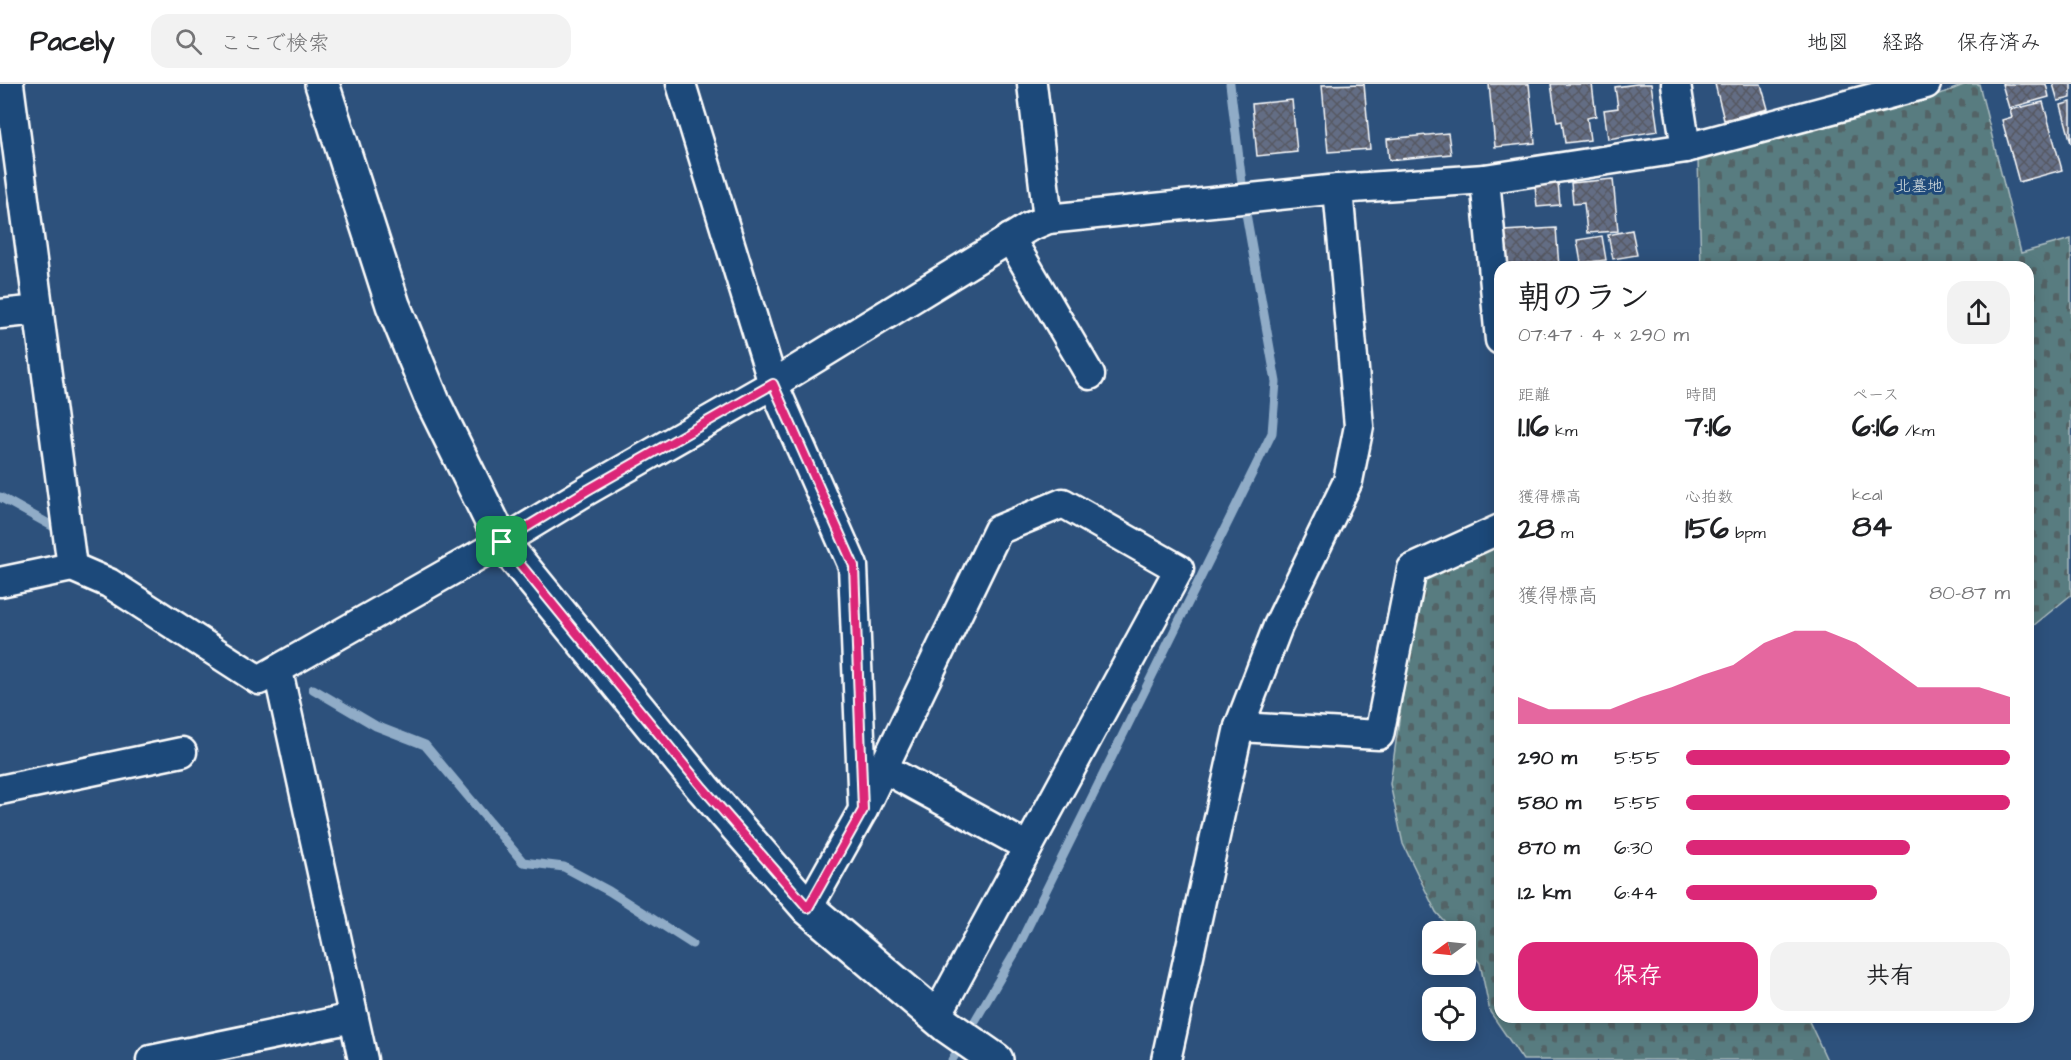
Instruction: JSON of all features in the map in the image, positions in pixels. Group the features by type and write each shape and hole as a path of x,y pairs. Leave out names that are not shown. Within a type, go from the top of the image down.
{"street":[{"path":"9,84 72,567"},
{"path":"322,84 393,305 433,402 502,542 703,788 808,908 942,1021 996,1060"},
{"path":"681,84 773,384 854,566 863,810"},
{"path":"1032,84 1048,219"},
{"path":"1676,84 1686,148"},
{"path":"0,582 72,567 109,583 259,680 773,384 1010,238 1048,219 1338,189 1485,179 1686,148 1926,84"},
{"path":"1485,179 1494,276"},
{"path":"1166,1060 1239,727 1278,626 1348,481 1359,426 1338,189"},
{"path":"1010,238 1090,375"},
{"path":"0,314 39,310"},
{"path":"808,908 863,810 998,531 1063,503 1179,569 1028,847 942,1021"},
{"path":"1239,727 1379,735 1412,569 1494,531"},
{"path":"278,671 363,1060"},
{"path":"0,790 182,752"},
{"path":"883,768 1028,847"},
{"path":"151,1060 354,1018"}],"green space":[{"name":"北墓地","path":"1966,84 1979,84 2021,253 2071,239 2071,595 2034,625 2034,261 1701,261 1698,159 1946,92"},
{"path":"1494,544 1494,1018 1490,1012 1480,963 1476,958 1476,921 1444,921 1436,912 1403,844 1390,784 1413,622 1427,577"},
{"path":"1498,1023 1810,1023 1827,1060 1523,1060"}],"building":[{"path":"1364,84 1370,149 1328,152 1322,85"},
{"path":"1489,84 1529,84 1535,143 1495,147"},
{"path":"1551,84 1592,84 1596,116 1587,118 1590,140 1565,143 1562,121 1557,122"},
{"path":"1651,84 1658,131 1608,139 1604,110 1618,108 1615,87"},
{"path":"1715,84 1761,84 1768,109 1724,120"},
{"path":"2002,84 2046,84 2049,97 2009,108"},
{"path":"2053,84 2071,84 2071,98 2058,101"},
{"path":"1292,100 1297,152 1257,156 1252,104"},
{"path":"2043,102 2062,170 2019,182 2002,120 2012,117 2010,110"},
{"path":"2071,102 2071,143 2061,105"},
{"path":"1448,133 1451,154 1389,160 1387,139"},
{"path":"1613,179 1618,231 1587,233 1584,203 1573,204 1571,183"},
{"path":"1558,182 1560,205 1537,207 1535,185"},
{"path":"1556,228 1559,261 1506,261 1503,231"},
{"path":"1632,230 1637,255 1613,259 1608,235"},
{"path":"1602,236 1606,260 1581,261 1577,240"}],"waterway":[{"path":"952,1060 1016,951 1272,433 1276,382 1245,208 1230,84"},
{"path":"0,497 54,527"},
{"path":"313,689 376,726 425,745 523,862 564,867 609,891 692,944"}],"route":[{"path":"773,384 854,566 863,810 808,908 703,788 502,542 773,384"}]}
